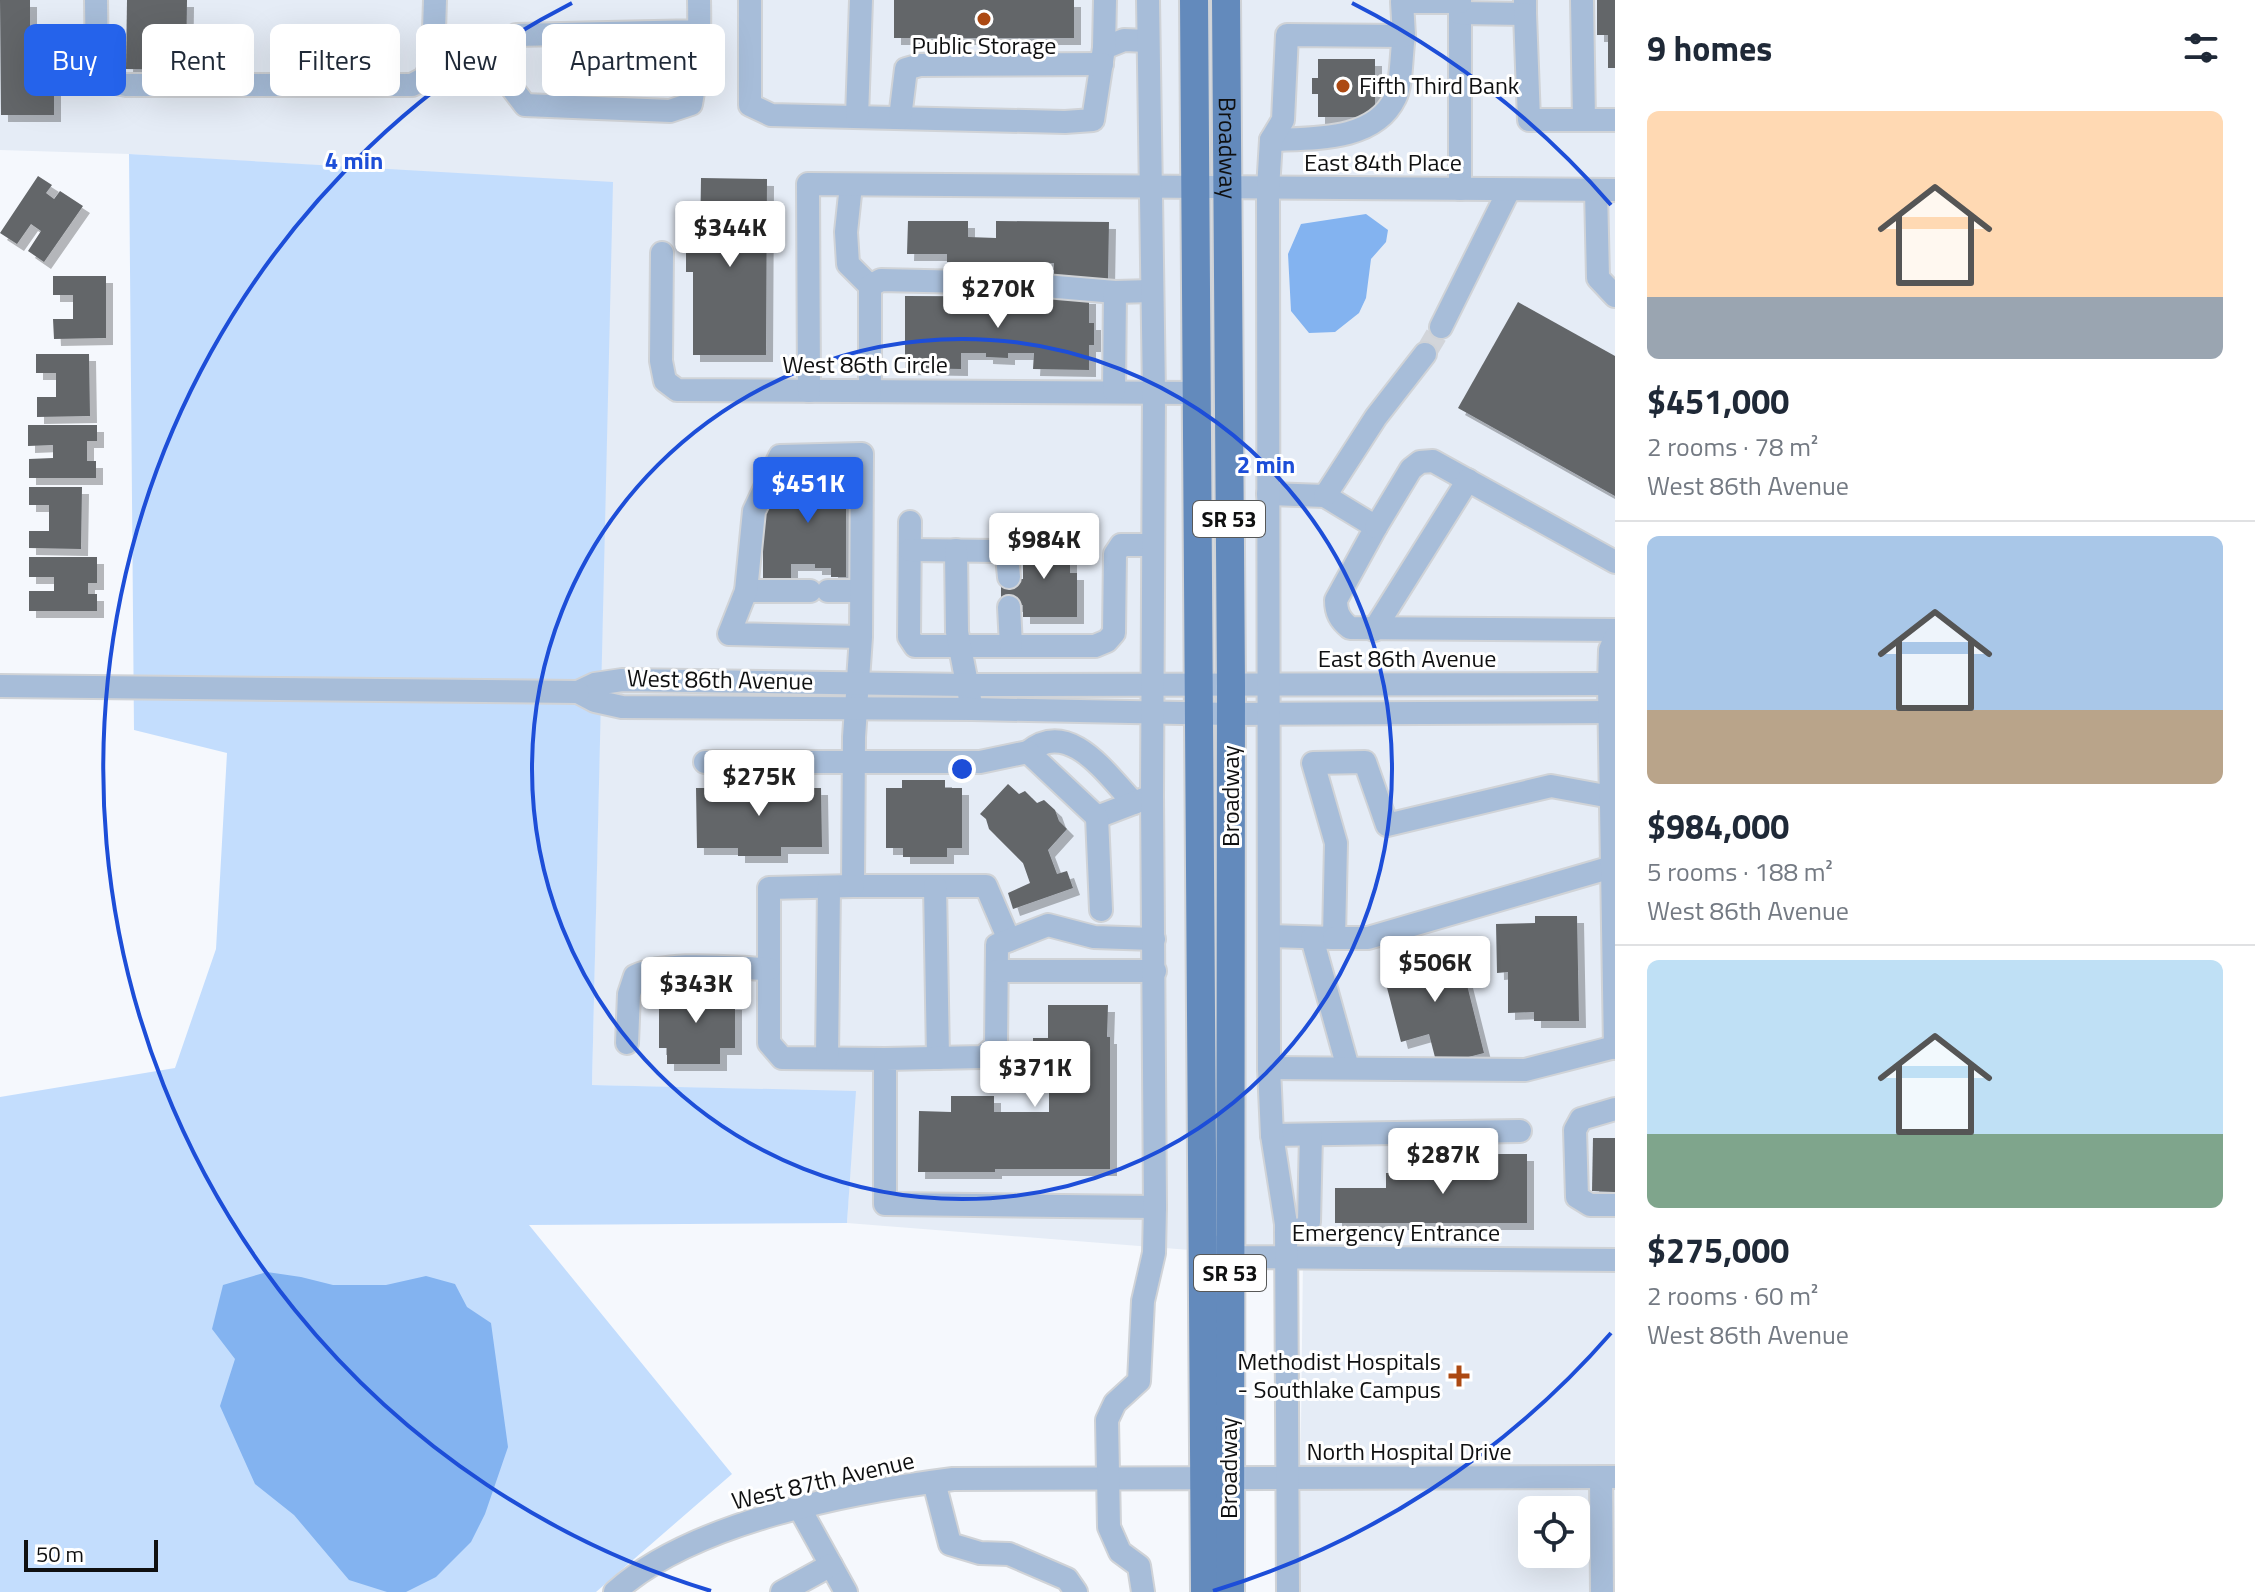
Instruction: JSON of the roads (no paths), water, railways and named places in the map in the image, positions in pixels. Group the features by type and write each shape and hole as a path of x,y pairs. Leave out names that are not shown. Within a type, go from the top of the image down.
{"main road":[{"name":"Broadway","path":"1194,0 1202,1212 1216,1478 1230,1592"},
{"name":"Broadway","path":"1205,1592 1216,1478 1230,1257 1231,685 1226,0"}],"street":[{"path":"96,0 97,72 104,81 126,85 412,85 425,78 433,61 435,0"},
{"path":"699,0 700,24"},
{"path":"750,0 750,105 771,115 1065,122 1093,120 1103,56 1105,0"},
{"path":"857,117 861,0"},
{"path":"1143,1592 1139,1566 1120,1552 1109,1527 1107,1420 1115,1403 1139,1381 1143,1301 1154,1253 1155,971 1143,800 1153,683 1154,393 1148,0"},
{"path":"1582,0 1584,120"},
{"path":"1271,140 1327,137 1368,126 1387,110 1397,96 1404,36 1401,1 1525,7 1529,120 1615,120"},
{"path":"1460,5 1460,189"},
{"path":"700,31 700,54 691,104 670,111 525,105 500,72 497,51 516,35 700,31"},
{"path":"1288,1592 1286,1233 1272,1135 1269,1068 1268,189 1271,140 1283,120 1287,35 1404,36"},
{"path":"900,118 906,69 920,65 1103,56 1124,40 1148,41"},
{"name":"East 84th Place","path":"809,391 808,184 1606,190"},
{"path":"851,185 846,232 848,264 870,286 870,391"},
{"path":"1441,327 1509,190"},
{"path":"1606,190 1606,243 1598,278 1615,296"},
{"name":"West 86th Circle","path":"662,253 661,361 665,381 677,390 1197,393"},
{"path":"870,286 881,280 1011,283 1115,292 1152,291"},
{"path":"1114,391 1115,292"},
{"path":"1325,496 1376,417 1425,354"},
{"path":"853,886 854,762 861,637 862,454 780,456 754,511 746,591 729,634 861,637"},
{"path":"1615,562 1433,461 1420,462 1411,469 1336,600 1341,621 1350,628 1615,630"},
{"path":"1374,630 1468,480"},
{"path":"1268,494 1325,496 1376,527"},
{"path":"910,522 909,637 915,646 1095,646 1107,641 1114,633 1115,554 1121,545 1152,545"},
{"path":"910,550 999,551 1007,556 1009,577"},
{"path":"956,550 959,646 972,709"},
{"path":"746,591 861,591"},
{"path":"1009,607 1011,646"},
{"path":"1269,1068 1525,1070 1615,1048 1610,650 1615,638"},
{"name":"West 86th Avenue","path":"578,692 595,684 622,680 967,685 1199,684"},
{"name":"East 86th Avenue","path":"1199,684 1612,684"},
{"path":"0,686 578,692"},
{"name":"West 86th Avenue","path":"578,692 595,701 622,707 1199,713"},
{"path":"1199,713 1612,712"},
{"path":"705,762 980,762 1028,752 1038,743 1051,742 1077,745 1143,800"},
{"path":"1028,752 1097,817 1101,910"},
{"path":"1348,1068 1323,938 1336,843 1313,763 1365,762 1387,825 1551,786 1611,797"},
{"path":"1097,817 1143,800"},
{"path":"1269,936 1368,938 1612,867"},
{"path":"935,886 938,1058"},
{"path":"1009,940 986,886 769,888 769,1043 782,1058 983,1057 996,1046 997,945 1048,925 1094,937 1154,939"},
{"path":"827,1058 829,887"},
{"path":"627,1043 629,994 635,976 648,970 672,968 769,969"},
{"path":"997,971 1155,971"},
{"path":"885,1059 885,1204 1155,1207"},
{"path":"1615,1109 1581,1119 1575,1130 1577,1197 1590,1205 1615,1205"},
{"path":"1272,1135 1520,1131"},
{"path":"1286,1233 1305,1228 1309,1222 1311,1135"},
{"path":"1202,1212 1210,1235 1230,1257"},
{"name":"Emergency Entrance","path":"1230,1257 1615,1260"},
{"path":"1602,1592 1608,1544 1608,1477"},
{"name":"North Hospital Drive","path":"1216,1478 1608,1477"},
{"name":"West 87th Avenue","path":"616,1592 632,1577 694,1543 752,1521 887,1487 953,1479 1216,1478"},
{"path":"934,1482 950,1544 980,1553 1009,1554 1067,1579 1076,1592"},
{"path":"800,1509 846,1592"},
{"path":"782,1592 831,1565"}],"water":[{"path":"1366,214 1388,230 1386,242 1371,259 1366,298 1359,313 1335,332 1309,333 1291,311 1288,254 1301,224"},
{"path":"267,1272 333,1285 386,1285 426,1276 455,1284 467,1307 491,1323 508,1447 485,1514 471,1542 436,1577 406,1592 387,1592 349,1580 294,1515 255,1484 220,1406 235,1359 212,1329 223,1285"}],"tunnel":[{"path":"1425,354 1441,327"}],"place":[{"name":"Public Storage","path":"984,19"},
{"name":"Fifth Third Bank","path":"1343,86"},
{"name":"Methodist Hospitals - Southlake Campus","path":"1459,1376"}]}
